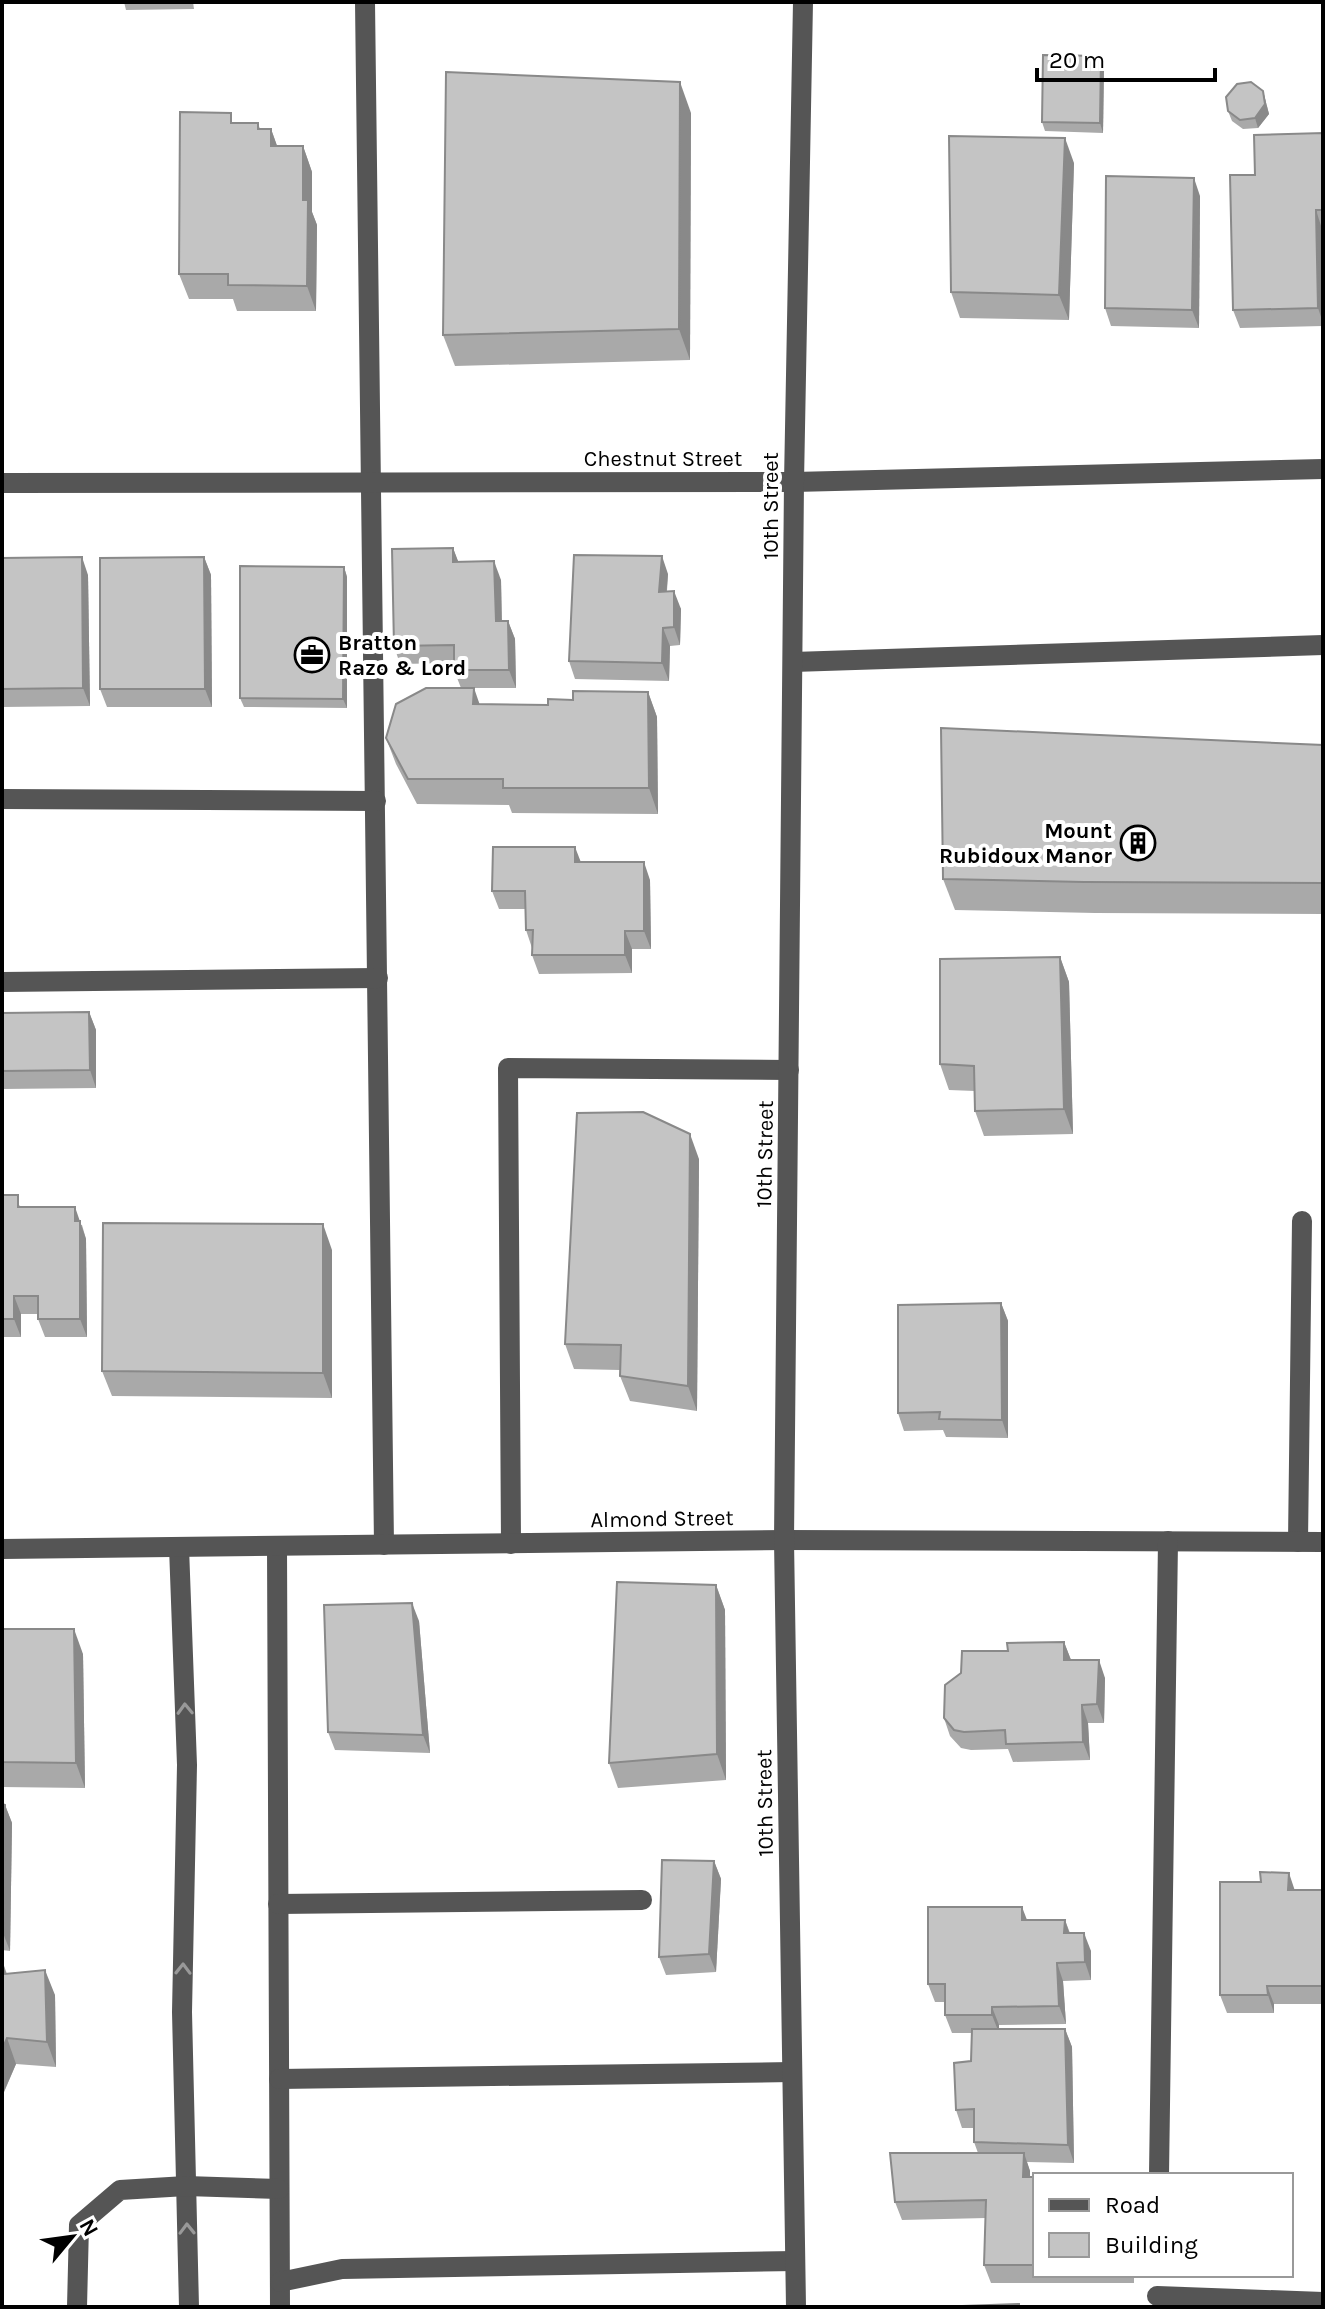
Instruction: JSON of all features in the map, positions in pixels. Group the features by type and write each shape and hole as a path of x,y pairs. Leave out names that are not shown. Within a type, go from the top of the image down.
{"street":[{"path":"365,2 384,1545"},
{"name":"10th Street","path":"796,2307 784,1540 794,482 803,2"},
{"name":"Chestnut Street","path":"2,483 794,482 1323,469"},
{"path":"793,662 1323,645"},
{"path":"2,799 376,801"},
{"path":"2,982 378,978"},
{"path":"511,1544 508,1068 789,1070"},
{"path":"1298,1542 1302,1221"},
{"name":"Almond Street","path":"2,1549 784,1540 1323,1542"},
{"path":"1159,2173 1168,1541"},
{"path":"277,1546 280,2307"},
{"path":"179,1547 187,1765 182,2012 189,2307"},
{"path":"278,1904 642,1900"},
{"path":"279,2079 792,2072"},
{"path":"77,2307 79,2225 120,2190 186,2186 279,2189"},
{"path":"280,2282 342,2269 795,2261"},
{"path":"1157,2277 1157,2302 1323,2302"}],"building":[{"path":"1043,55 1101,56 1100,123 1042,122"},
{"path":"446,72 680,82 679,329 443,335"},
{"path":"1251,82 1263,91 1265,104 1255,118 1240,120 1228,111 1226,97 1237,84"},
{"path":"180,112 231,113 231,123 258,123 258,129 271,129 271,146 303,146 303,200 308,200 307,286 228,285 228,274 179,274"},
{"path":"1323,133 1323,210 1316,210 1318,308 1233,310 1230,175 1255,175 1254,135"},
{"path":"949,136 1065,138 1059,295 951,292"},
{"path":"1106,176 1194,178 1192,310 1105,308"},
{"path":"453,548 453,562 494,561 496,621 508,621 509,670 454,670 454,645 394,646 392,549"},
{"path":"574,555 662,556 659,592 674,591 674,627 663,628 662,663 569,661"},
{"path":"82,557 83,688 2,689 2,558"},
{"path":"204,557 205,689 100,689 100,558"},
{"path":"240,566 344,567 343,699 240,698"},
{"path":"426,688 474,688 473,704 548,705 548,699 573,700 573,691 648,692 649,788 503,788 503,779 408,779 386,738 396,704"},
{"name":"Mount Rubidoux Manor","path":"941,728 1323,745 1323,883 943,879"},
{"path":"493,847 575,847 575,862 644,862 644,931 625,931 625,955 532,955 533,930 526,930 525,891 492,891"},
{"path":"1060,957 1064,1109 975,1111 974,1066 940,1064 940,959"},
{"path":"89,1012 90,1070 2,1071 2,1013"},
{"path":"643,1112 690,1134 688,1386 620,1376 621,1345 565,1344 577,1113"},
{"path":"2,1195 18,1195 18,1207 75,1207 75,1221 80,1221 80,1319 38,1319 38,1296 14,1296 14,1319 2,1319"},
{"path":"103,1223 323,1224 323,1373 102,1371"},
{"path":"1001,1303 1002,1420 939,1419 940,1412 898,1413 898,1305"},
{"path":"617,1582 716,1585 717,1754 609,1763"},
{"path":"412,1603 423,1735 328,1732 324,1605"},
{"path":"2,1629 74,1629 76,1763 2,1762"},
{"path":"1064,1642 1064,1660 1099,1660 1097,1704 1082,1705 1083,1742 1006,1744 1005,1730 964,1732 954,1730 944,1718 945,1685 961,1673 962,1651 1008,1651 1007,1643"},
{"path":"2,1804 5,1805 3,1933 2,1933"},
{"path":"662,1860 714,1861 709,1954 659,1957"},
{"path":"1260,1872 1289,1873 1288,1890 1323,1890 1323,1986 1267,1986 1268,1995 1220,1995 1220,1882 1261,1882"},
{"path":"928,1907 1022,1907 1022,1920 1065,1920 1064,1933 1084,1933 1085,1962 1057,1963 1059,2006 992,2007 992,2015 945,2015 945,1984 928,1984"},
{"path":"2,1963 5,1974 45,1970 47,2042 7,2038 2,2050"},
{"path":"972,2029 1065,2029 1068,2145 974,2142 974,2109 956,2110 954,2063 971,2061"},
{"path":"890,2153 1024,2153 1023,2177 1033,2177 1033,2265 984,2265 986,2200 895,2202"},
{"path":"1019,2304 1019,2307 963,2307 963,2306"}],"place":[{"name":"Bratton Razo & Lord","path":"312,655"},
{"name":"Mount Rubidoux Manor","path":"1138,843"}]}
